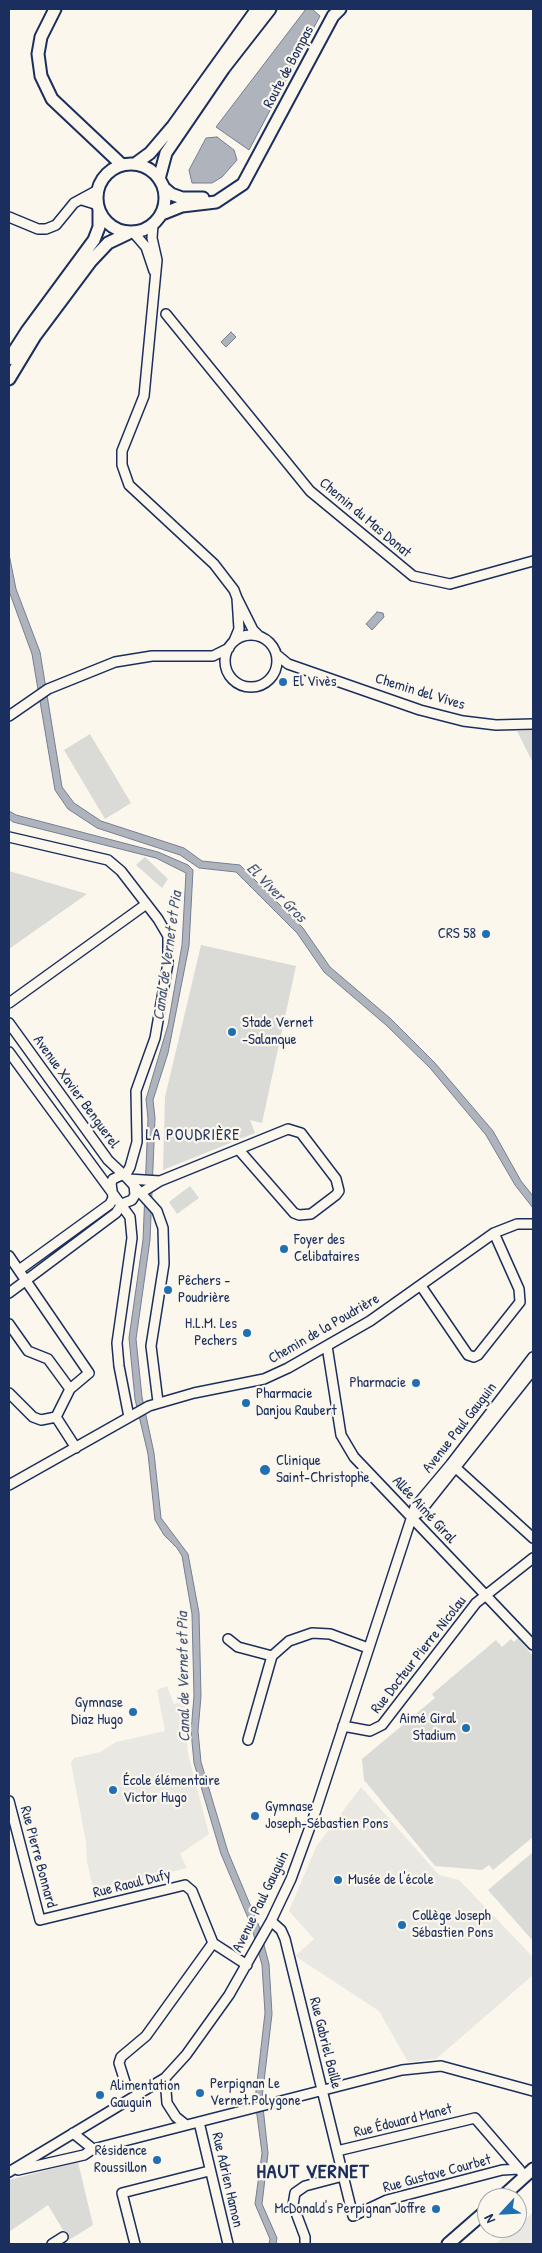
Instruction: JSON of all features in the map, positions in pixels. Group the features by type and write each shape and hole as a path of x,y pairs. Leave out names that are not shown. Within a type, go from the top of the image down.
{"main road":[{"path":"55,9 41,37 38,54 40,76 52,99 122,165"},
{"path":"135,164 150,153 173,126 258,9"},
{"path":"9,379 36,336 91,261 108,243 131,232 153,225 162,214 165,206 162,183 166,153 224,68 270,9"},
{"name":"Route de Bompas","path":"162,214 182,206 216,202 243,184 252,172 265,142 333,16 340,9"},
{"name":"Route de Bompas","path":"162,183 171,194 182,198 214,196 238,179 265,142"},
{"path":"102,146 107,174"},
{"path":"9,359 27,330 94,240 99,227 98,190 107,174 122,165 135,164 144,167 162,183"},
{"path":"98,207 110,225 131,232"},
{"path":"511,2188 526,2172"},
{"path":"448,2244 477,2219"}],"street":[{"path":"9,217 38,229 46,229 56,224 74,203 98,190"},
{"path":"82,200 98,207"},
{"path":"153,225 152,238 157,260 144,396 122,451 122,465 129,485 214,564 234,590 253,630 273,646 276,654 274,674"},
{"path":"131,232 146,247 156,276"},
{"name":"Chemin du Mas Donat","path":"166,314 310,491 413,576 450,584 533,562"},
{"path":"225,665 231,645 239,629 237,598"},
{"path":"9,716 48,689 115,662 152,656 213,656 250,635 259,636"},
{"name":"Chemin del Vives","path":"276,654 288,664 420,710 463,721 496,725 533,724"},
{"path":"213,656 225,665 234,680 244,686 261,685 274,674 301,668"},
{"path":"9,836 108,860 121,871 145,905 158,919 168,936 168,962 155,1038 136,1091 137,1142 128,1178 135,1195 132,1200 122,1204 116,1213 9,1293"},
{"path":"9,1003 145,905"},
{"name":"Avenue Xavier Benguerel","path":"9,1023 108,1160 128,1178 156,1211 163,1228 165,1246 151,1346 153,1404"},
{"name":"Avenue Xavier Benguerel","path":"9,1052 130,1217 132,1238 117,1343 119,1366 129,1417"},
{"path":"141,1193 160,1181 288,1129 297,1130 336,1179 338,1191 336,1195 310,1214 299,1216 239,1150"},
{"path":"19,1270 110,1204 113,1198 111,1183 113,1179 128,1178 160,1181"},
{"name":"Chemin de la Poudrière","path":"9,1485 153,1404 264,1379 370,1321 494,1233 517,1224 533,1224"},
{"path":"421,1286 468,1356 474,1358 520,1302 519,1289 494,1233"},
{"path":"9,1256 89,1373 70,1389 56,1417"},
{"path":"9,1324 28,1351 48,1359 70,1389"},
{"name":"Allée Aimé Giral","path":"327,1346 341,1435 347,1447 354,1457 533,1645"},
{"name":"Avenue Paul Gauguin","path":"11,2171 165,2078 186,2055 246,1965 271,1921 291,1879 344,1726 415,1507 452,1464 533,1357"},
{"name":"Avenue Paul Gauguin","path":"412,1518 420,1512 456,1468 533,1370"},
{"path":"9,1393 33,1417 41,1420 56,1417"},
{"path":"56,1417 76,1448"},
{"path":"456,1468 533,1538"},
{"name":"Rue Docteur Pierre Nicolau","path":"344,1726 370,1731 382,1725 476,1603 533,1558"},
{"path":"248,1740 272,1656 289,1641 312,1633 330,1634 368,1648"},
{"path":"228,1639 238,1647 272,1656"},
{"name":"Rue Pierre Bonnard","path":"9,1801 40,1920"},
{"name":"Rue Raoul Dufy","path":"40,1920 185,1885 192,1891 213,1943"},
{"name":"Rue Gabriel Baille","path":"271,1921 282,1930 285,1939 343,2176"},
{"path":"125,2082 119,2063 121,2056 146,2036 213,1943 246,1965"},
{"path":"11,2171 84,2155 93,2149 402,2070 428,2066 459,2070 533,2091"},
{"path":"165,2078 167,2103 176,2117 186,2125"},
{"name":"Rue Édouard Manet","path":"337,2151 475,2118 526,2172"},
{"name":"Rue Adrien Hamon","path":"199,2122 209,2171 228,2244"},
{"path":"73,2133 93,2149"},
{"name":"Rue Gustave Courbet","path":"343,2176 353,2216 387,2200 502,2170 526,2172"},
{"path":"135,2244 122,2193 209,2171"},
{"path":"305,2244 306,2237 293,2205 295,2193 305,2186 343,2176"},
{"path":"52,2244 63,2237"}],"shaded area":[{"path":"306,9 312,9 320,16 249,150 216,127"},
{"path":"217,137 234,150 237,160 222,177 212,183 192,183 189,170 206,138"},
{"path":"231,332 236,337 226,347 221,342"},
{"path":"9,554 16,589 40,652 62,787 74,803 101,821 184,848 202,861 240,865 303,928 330,967 391,1019 435,1063 493,1131 521,1181 533,1196 533,1208 515,1185 486,1135 430,1068 386,1025 324,972 297,933 236,872 199,868 180,855 97,828 68,809 55,790 32,654 9,591"},
{"path":"377,612 383,613 384,617 372,630 366,624"},
{"path":"533,730 533,763 517,731"},
{"path":"90,734 131,803 105,819 64,750"},
{"path":"9,811 16,815 158,852 188,865 193,870 189,946 168,1053 153,1100 155,1118 150,1240 136,1339 142,1397 154,1453 161,1518 188,1554 199,1613 201,1696 198,1731 201,1762 228,1852 259,1926 269,1964 272,2014 262,2098 268,2153 262,2204 277,2238 276,2244 269,2244 270,2239 255,2204 262,2153 255,2100 265,2013 262,1965 251,1925 221,1854 194,1763 191,1731 194,1696 192,1614 182,1556 164,1535 155,1520 148,1454 135,1399 129,1338 143,1240 148,1119 146,1099 168,1025 182,945 186,873 156,858 13,822 9,819"},
{"path":"145,857 168,879 162,888 136,865"},
{"path":"9,871 87,894 9,949"},
{"name":"Stade Vernet -Salanque","path":"201,945 296,966 262,1123 250,1120 255,1133 163,1170 165,1097"},
{"path":"190,1186 199,1198 177,1214 169,1202"},
{"name":"Aimé Giral Stadium","path":"518,1638 533,1656 533,1837 493,1870 489,1865 482,1870 435,1866 364,1780 362,1759 435,1698 432,1694 496,1640 502,1647 511,1639 514,1642"},
{"path":"167,1686 174,1704 189,1701 186,1731 188,1754 209,1834 180,1854 187,1868 94,1891 87,1862 86,1842 71,1763 74,1758 100,1752 116,1742 165,1731 157,1690"},
{"name":"Collège Joseph Sébastien Pons","path":"361,1787 439,1875 459,1880 533,1957 533,1975 436,2059 408,2062 379,2011 295,1956 314,1939 289,1911 316,1847"},
{"path":"533,1852 533,1941 488,1890"},
{"path":"78,2162 93,2225 69,2240 48,2205 9,2232 9,2180"},
{"path":"533,2212 533,2244 495,2244 503,2238 527,2238 527,2218"}],"place":[{"name":"El Vivès","path":"283,682"},
{"name":"CRS 58","path":"486,934"},
{"name":"Stade Vernet -Salanque","path":"232,1032"},
{"name":"Foyer des Celibataires","path":"284,1249"},
{"name":"Pêchers - Poudrière","path":"168,1290"},
{"name":"H.L.M. Les Pechers","path":"247,1333"},
{"name":"Pharmacie","path":"416,1383"},
{"name":"Pharmacie Danjou Raubert","path":"246,1403"},
{"name":"Clinique Saint-Christophe","path":"265,1470"},
{"name":"Gymnase Diaz Hugo","path":"133,1712"},
{"name":"Aimé Giral Stadium","path":"466,1728"},
{"name":"École élémentaire Victor Hugo","path":"113,1790"},
{"name":"Gymnase Joseph-Sébastien Pons","path":"255,1816"},
{"name":"Musée de l'école","path":"338,1880"},
{"name":"Collège Joseph Sébastien Pons","path":"402,1925"},
{"name":"Perpignan Le Vernet Polygone","path":"200,2093"},
{"name":"Alimentation Gauguin","path":"100,2095"},
{"name":"Résidence Roussillon","path":"157,2160"},
{"name":"McDonald's Perpignan Joffre","path":"436,2209"}],"district":[{"name":"LA POUDRIÈRE","path":"193,1136"},
{"name":"HAUT VERNET","path":"313,2173"}],"water label":[{"name":"El Viver Gros","path":"276,893"},
{"name":"Canal de Vernet et Pia","path":"168,956"},
{"name":"Canal de Vernet et Pia","path":"184,1677"}]}
